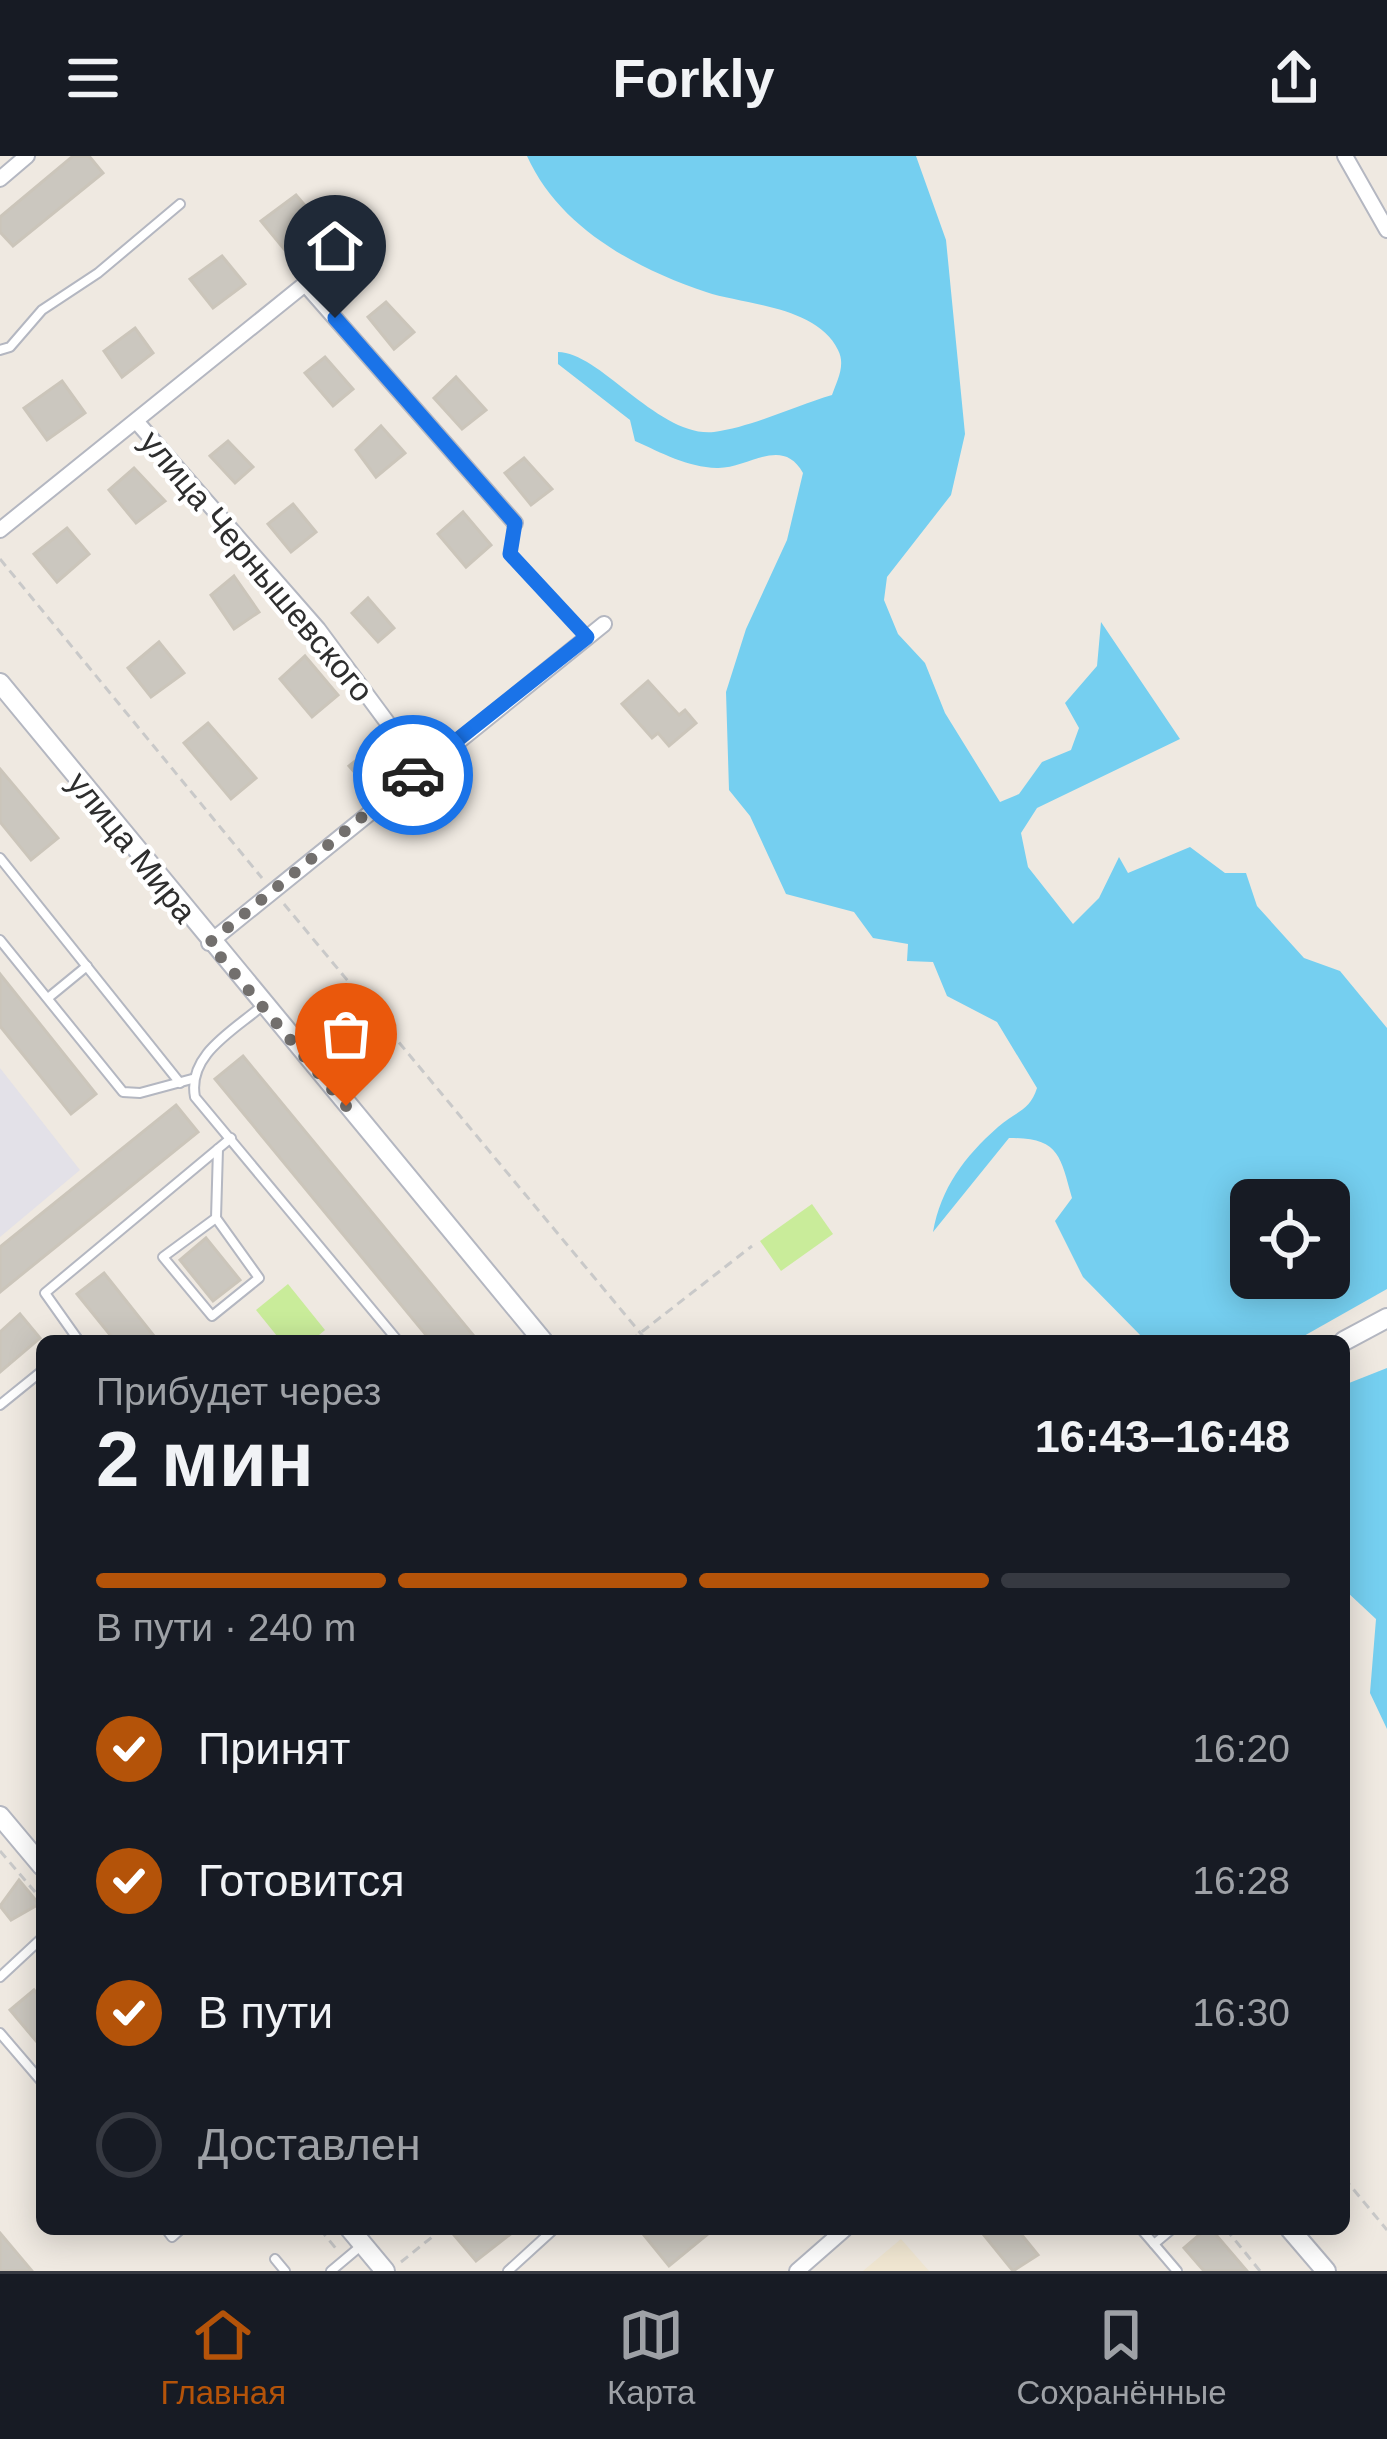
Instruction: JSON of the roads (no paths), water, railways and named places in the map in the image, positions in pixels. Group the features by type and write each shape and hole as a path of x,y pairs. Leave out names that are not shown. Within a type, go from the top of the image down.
{"street":[{"path":"0,179 27,156"},
{"path":"1345,156 1387,230"},
{"name":"улица Чернышевского","path":"0,530 305,284 515,523"},
{"name":"улица Чернышевского","path":"136,421 318,629 421,768"},
{"path":"209,943 604,625"},
{"name":"улица Мира","path":"0,683 209,943 537,1335"},
{"path":"1350,1338 1387,1318"},
{"path":"0,1816 36,1859"},
{"path":"797,2271 837,2235"},
{"path":"1295,2235 1326,2271"},
{"path":"356,2237 388,2271"}],"lane":[{"path":"0,350 10,347 41,310 98,273 180,204"},
{"path":"515,523 510,554 587,637"},
{"path":"0,858 180,1082"},
{"path":"0,940 123,1092 140,1094 192,1079"},
{"path":"47,998 87,966"},
{"path":"262,1006 199,1061 192,1079 195,1097 393,1335"},
{"path":"77,1335 46,1293 232,1138"},
{"path":"216,1218 164,1257 212,1316 259,1278 216,1218 218,1149"},
{"path":"0,1405 36,1376"},
{"path":"0,1977 36,1944"},
{"path":"0,2032 36,2075"},
{"path":"508,2271 547,2235"},
{"path":"1146,2235 1177,2271"},
{"path":"1154,2244 1165,2235"},
{"path":"331,2271 356,2237"},
{"path":"274,2259 285,2271"}],"water":[{"path":"527,156 916,156 946,240 965,434 951,495 887,577 884,600 898,634 925,663 945,713 1000,802 1019,794 1042,762 1071,750 1079,728 1065,703 1097,666 1101,622 1180,739 1037,808 1021,833 1028,867 1073,924 1099,898 1119,857 1128,873 1190,847 1225,873 1246,873 1257,906 1304,958 1340,971 1387,1028 1387,1289 1306,1335 1140,1335 1083,1277 1055,1221 1072,1198 1060,1160 1048,1146 1026,1139 1009,1138 933,1232 948,1187 965,1162 1026,1106 1037,1088 997,1022 947,996 933,962 907,961 908,944 873,938 854,912 786,894 750,816 729,790 726,692 746,629 787,540 803,473 785,456 717,468 665,455 635,441 630,420 558,364 558,352 575,356 672,422 714,432 832,395 840,373 838,350 814,324 652,271 579,224 558,204"},
{"path":"1387,1368 1387,1729 1370,1693 1376,1619 1350,1595 1350,1383"}]}
